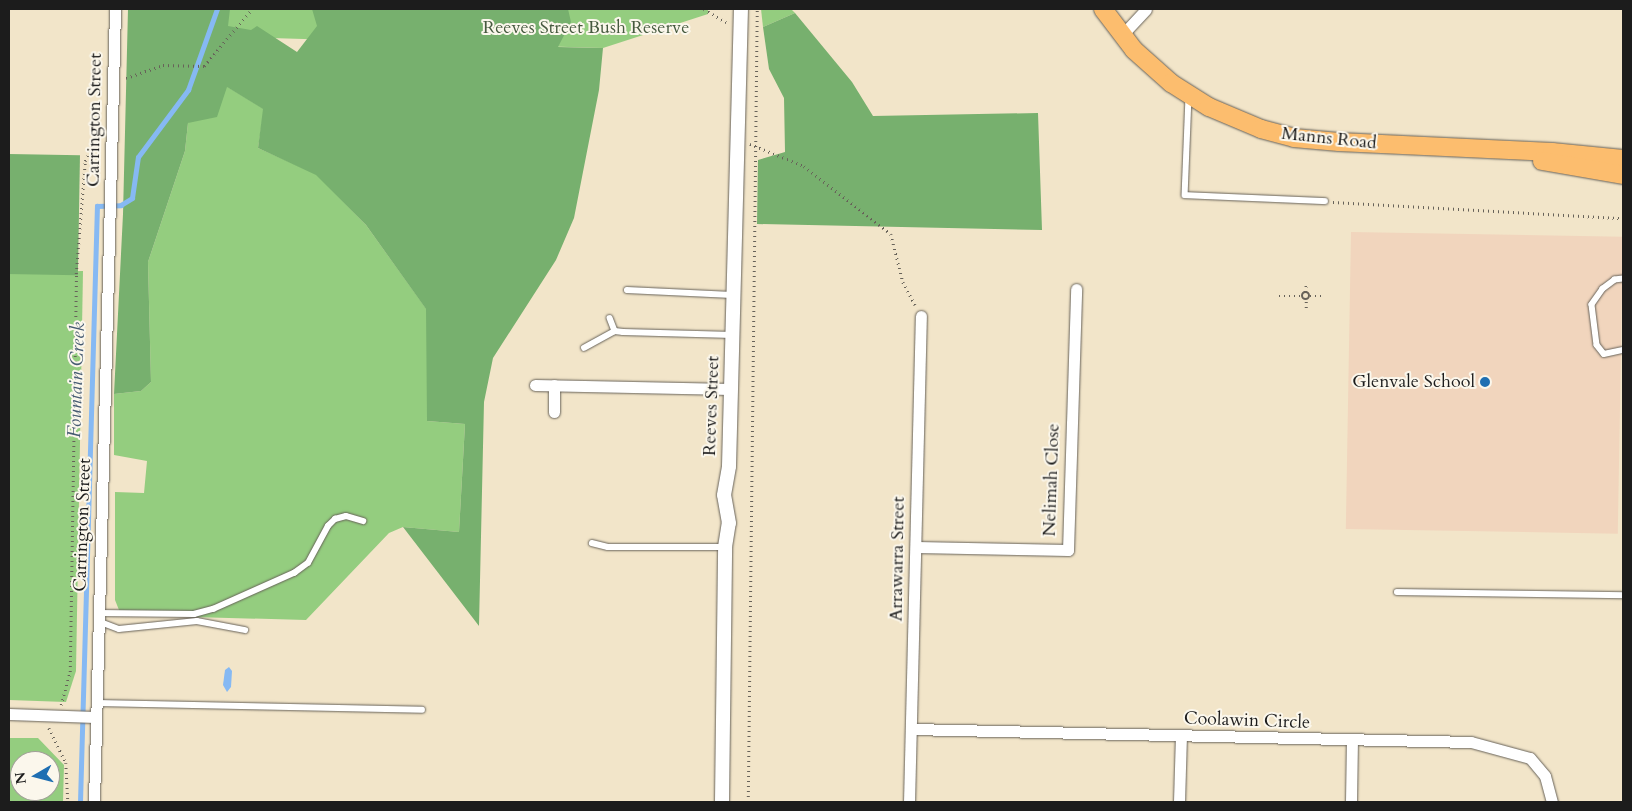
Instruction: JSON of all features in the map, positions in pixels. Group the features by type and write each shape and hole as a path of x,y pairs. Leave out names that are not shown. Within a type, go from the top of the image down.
{"main road":[{"name":"Manns Road","path":"1103,9 1144,60 1189,96 1245,123 1294,138 1480,151 1552,152 1623,159"},
{"name":"Manns Road","path":"1480,151 1623,174"}],"street":[{"name":"Carrington Street","path":"94,802 95,703 115,9"},
{"name":"Reeves Street","path":"722,802 725,547 729,523 724,495 729,466 741,9"},
{"path":"1122,35 1146,9"},
{"name":"Nelimah Close","path":"916,547 1068,550 1076,289"},
{"name":"Arrawarra Street","path":"909,802 921,316"},
{"path":"536,385 731,389"},
{"path":"554,385 554,412"},
{"path":"9,714 95,717"},
{"name":"Coolawin Circle","path":"911,729 1352,741 1471,742 1503,748 1530,758 1545,776 1552,802"},
{"path":"1179,802 1182,736"},
{"path":"1351,802 1352,741"}],"lane":[{"path":"1189,96 1185,195 1325,201"},
{"path":"1623,279 1615,280 1603,289 1592,305 1597,345 1604,354 1623,350"},
{"path":"627,290 734,295"},
{"path":"610,318 614,331"},
{"path":"584,348 614,331 733,335"},
{"path":"98,617 194,614 213,610 294,573 308,563 328,526 336,519 346,516 363,521"},
{"path":"592,543 608,547 725,547"},
{"path":"1397,592 1623,594"},
{"path":"98,617 119,629 197,622 245,630"},
{"path":"95,703 422,710"}],"path":[{"path":"122,79 163,65 184,63 204,66 252,9"},
{"path":"704,9 726,24 726,16"},
{"path":"748,802 758,146 757,9"},
{"path":"68,802 66,763 50,732 48,716 61,707 62,693 70,672 76,274 85,161 96,137"},
{"path":"739,140 804,166 891,234 903,282 921,316"},
{"path":"1325,201 1623,218"},
{"path":"1302,296 1306,286"},
{"path":"1305,292 1310,296 1325,296"},
{"path":"1279,296 1302,296 1306,300 1306,308"},
{"path":"1306,300 1310,296"}],"shaded area":[{"name":"Glenvale School","path":"1351,232 1623,237 1618,534 1346,529"}],"green space":[{"path":"128,9 230,9 228,26 251,30 257,26 297,52 317,26 312,9 568,9 571,22 558,47 603,48 599,90 574,218 556,260 493,358 484,402 479,626 403,527 459,532 465,424 427,421 426,309 366,225 316,175 258,148 263,109 227,87 217,117 188,123 185,151 148,262 151,382 141,391 114,394 123,214"},
{"name":"Reeves Street Bush Reserve","path":"135,9 708,9 708,14 603,48 134,34"},
{"path":"761,9 791,9 795,13 763,27"},
{"path":"795,13 852,82 873,116 1038,113 1042,230 757,224 758,160 785,152 784,98 769,69 763,27"},
{"path":"226,86 264,109 258,148 316,174 366,225 427,310 427,421 465,424 459,532 403,527 389,533 306,620 121,615 115,600 115,492 144,493 147,461 114,455 114,394 141,391 151,382 148,262 185,151 188,123"},
{"path":"9,154 80,155 78,275 9,274"},
{"path":"83,271 76,671 66,702 9,700 9,272"},
{"path":"9,738 38,738 51,751 10,751 10,801 60,801 60,761 64,765 63,802 9,802"}],"water":[{"path":"229,667 232,671 231,687 227,692 223,685 225,670"}],"waterway":[{"name":"Fountain Creek","path":"80,802 97,206 121,205 132,198 138,157 188,90 217,9"}],"place":[{"name":"Glenvale School","path":"1485,382"}]}
